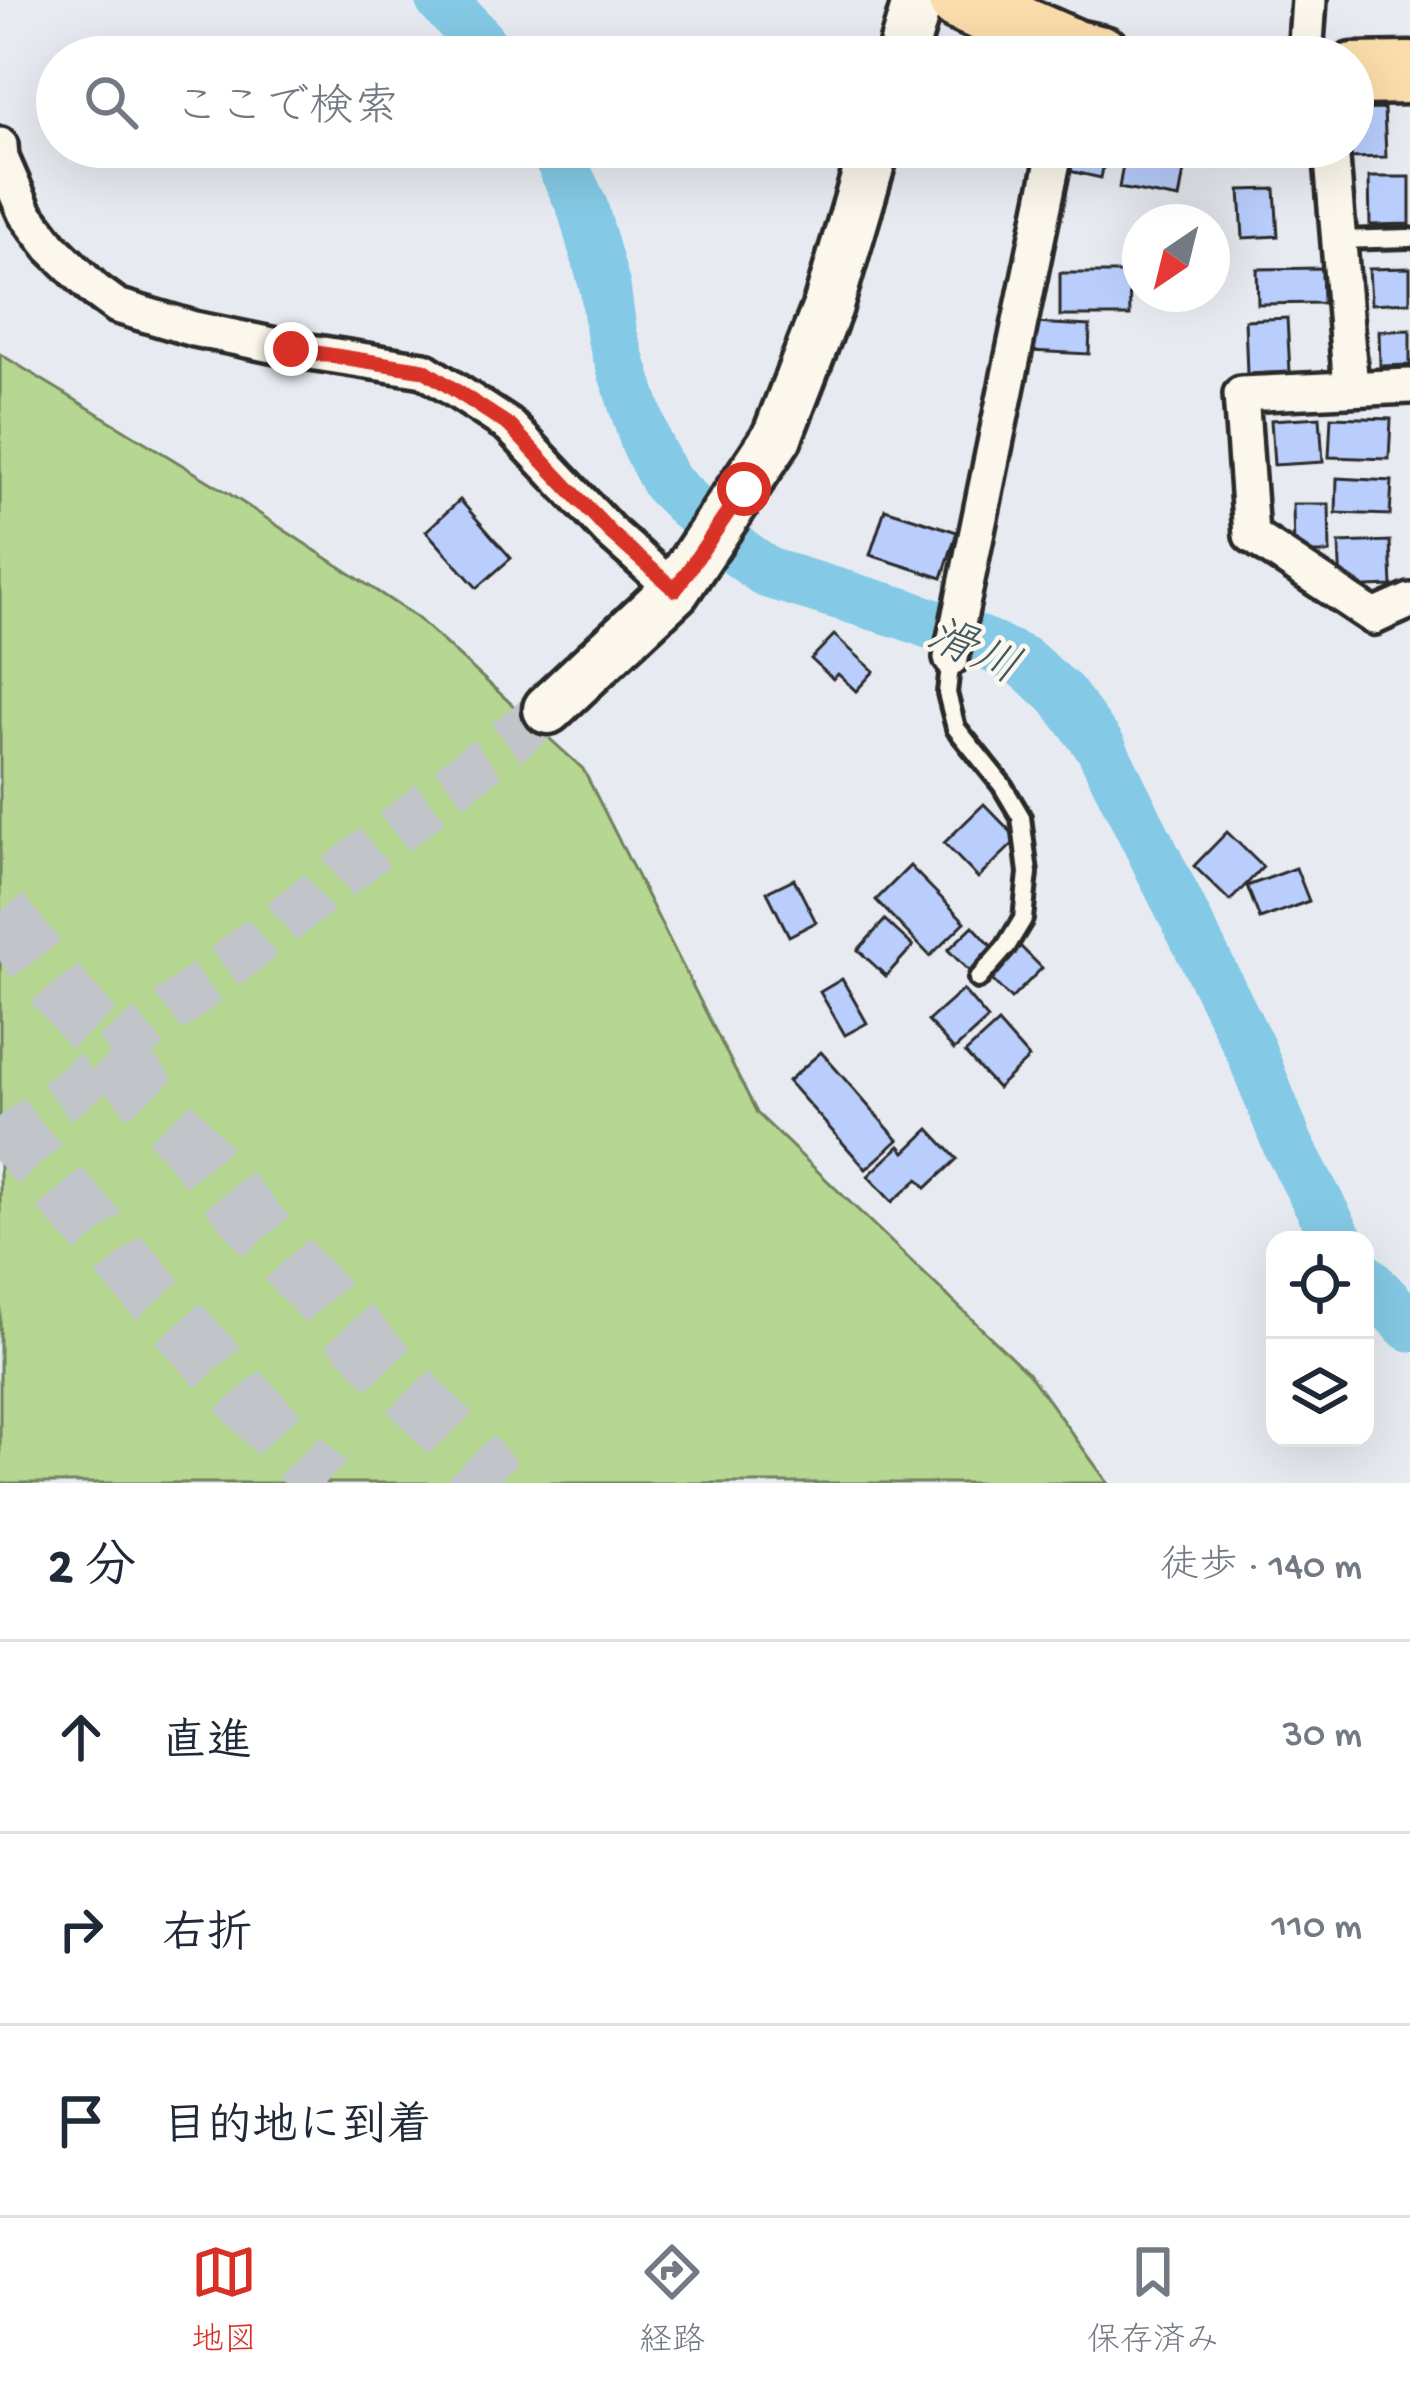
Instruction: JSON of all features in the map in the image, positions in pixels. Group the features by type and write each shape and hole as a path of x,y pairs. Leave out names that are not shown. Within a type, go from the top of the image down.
{"highway":[{"path":"959,0 1041,36"},
{"path":"1374,74 1410,73"}],"street":[{"path":"907,36 917,0"},
{"path":"1306,36 1309,0"},
{"path":"0,145 25,213 51,247 117,306 194,329 424,370 510,426 610,532 683,579"},
{"path":"548,710 683,579 777,436 822,323 869,168"},
{"path":"951,658 1051,168"},
{"path":"1333,168 1351,388"},
{"path":"1410,386 1240,394 1251,535 1374,617 1410,601"}],"lane":[{"path":"1339,240 1410,238"},
{"path":"951,658 947,694 956,728 1021,817 1028,873 1023,919 978,979"}],"green space":[{"path":"0,354 225,491 416,617 583,769 757,1113 1029,1374 1108,1483 0,1483"}],"building":[{"path":"1374,109 1384,109 1386,157 1374,157"},
{"path":"1065,168 1103,168 1101,178"},
{"path":"1122,168 1185,168 1179,199 1119,188"},
{"path":"1369,177 1410,177 1410,224 1370,225"},
{"path":"1275,189 1278,236 1243,238 1240,190"},
{"path":"1322,268 1323,303 1258,304 1257,269"},
{"path":"1410,268 1410,302 1371,304 1369,269"},
{"path":"1060,273 1122,273 1122,312 1130,316 1060,316"},
{"path":"1287,318 1290,372 1247,374 1245,320"},
{"path":"1032,323 1090,326 1089,354 1030,351"},
{"path":"1410,330 1410,365 1380,366 1379,331"},
{"path":"1320,417 1323,462 1274,465 1271,420"},
{"path":"1331,417 1391,419 1389,459 1329,457"},
{"path":"1337,478 1392,481 1390,515 1336,513"},
{"path":"460,500 511,558 477,588 426,531"},
{"path":"1293,504 1329,504 1330,553 1294,553"},
{"path":"885,509 957,532 942,578 870,555"},
{"path":"1390,541 1392,586 1341,588 1339,543"},
{"path":"834,635 874,671 856,691 811,659"},
{"path":"984,804 1018,839 978,878 944,843"},
{"path":"1227,832 1263,867 1230,901 1194,866"},
{"path":"910,866 965,922 930,956 876,900"},
{"path":"1296,868 1309,901 1260,919 1247,886"},
{"path":"794,879 816,922 789,936 767,892"},
{"path":"885,920 913,946 886,976 858,950"},
{"path":"973,926 994,949 970,972 948,950"},
{"path":"1020,946 1042,968 1011,999 989,977"},
{"path":"842,979 867,1023 845,1035 820,992"},
{"path":"963,990 988,1019 954,1050 928,1021"},
{"path":"998,1023 1029,1058 997,1088 965,1053"},
{"path":"821,1052 898,1140 866,1169 788,1081"},
{"path":"929,1129 957,1159 926,1188 918,1179 892,1202 868,1176 900,1146 905,1152"}],"waterway":[{"name":"滑川","path":"441,0 475,36"},
{"name":"滑川","path":"564,168 582,206 605,287 612,336 646,443 666,482 732,547 768,573 983,643 1024,662 1062,695 1101,748 1251,1051 1288,1145 1333,1231"},
{"name":"滑川","path":"1374,1288 1410,1326"}],"tunnel":[{"path":"0,1147 548,709"},
{"path":"0,912 282,1255 496,1483"},
{"path":"0,1120 325,1483"}],"route":[{"path":"291,349 424,370 510,426 610,532 675,590 744,489"}]}
